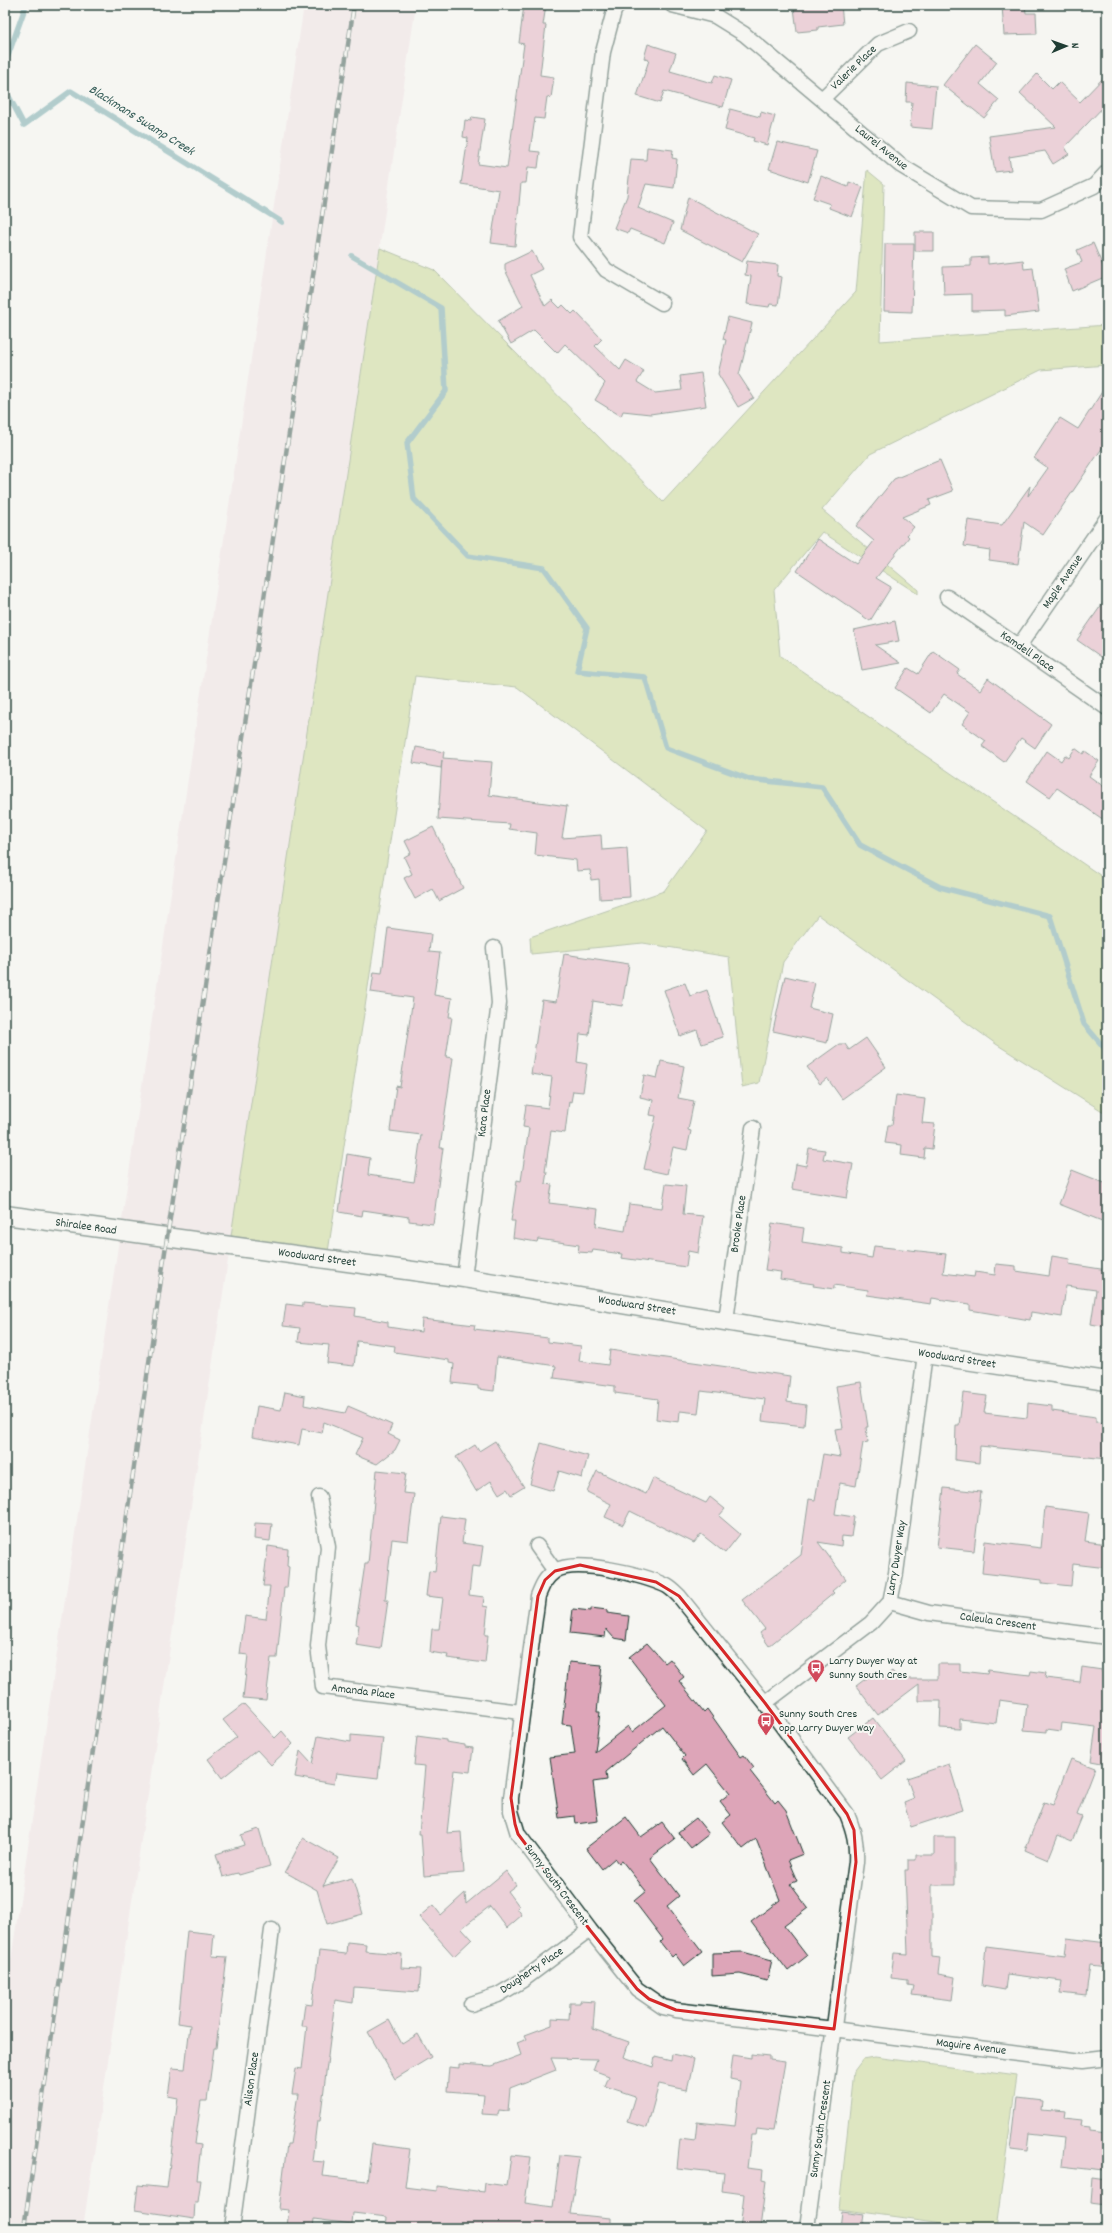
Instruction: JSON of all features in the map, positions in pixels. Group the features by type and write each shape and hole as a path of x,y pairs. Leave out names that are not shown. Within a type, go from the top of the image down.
{"street":[{"path":"618,5 614,11 604,52 580,236 606,270 662,303"},
{"name":"Laurel Avenue","path":"672,5 715,16 744,34 900,165 971,208 1041,210 1094,186 1107,172"},
{"name":"Valerie Place","path":"822,99 878,44 909,30"},
{"name":"Maple Avenue","path":"1019,646 1107,518"},
{"name":"Kamdell Place","path":"947,597 1107,708"},
{"name":"Kara Place","path":"464,1278 499,1003 494,948"},
{"name":"Brooke Place","path":"726,1320 753,1128"},
{"name":"Shiralee Road","path":"5,1215 167,1238"},
{"name":"Woodward Street","path":"167,1238 464,1278 925,1354 1107,1381"},
{"name":"Larry Dwyer Way","path":"765,1703 871,1622 890,1602 896,1573 925,1354"},
{"name":"Amanda Place","path":"319,1497 328,1547 318,1646 324,1687 522,1712"},
{"path":"537,1546 555,1571"},
{"name":"Sunny South Crescent","path":"807,2228 834,2029 857,1844 846,1814 765,1703 679,1596 669,1587 656,1582 603,1568 580,1565 555,1571 545,1580 538,1596 511,1798 511,1811 518,1834 590,1930 637,1989 663,2007 676,2010 834,2029"},
{"name":"Caleula Crescent","path":"890,1602 929,1613 1107,1637"},
{"name":"Alison Place","path":"232,2228 272,1930"},
{"name":"Dougherty Place","path":"471,2004 498,1995 523,1980 590,1930"},
{"name":"Maguire Avenue","path":"834,2029 1081,2060 1107,2058"}],"highlighted area":[{"path":"580,1565 656,1582 679,1596 765,1703 847,1814 854,1830 856,1862 834,2029 676,2010 649,1999 637,1989 590,1930 518,1834 511,1798 538,1596 545,1580 555,1571"}],"shaded area":[{"path":"304,5 416,5 83,2228 5,2228 5,2000"}],"green space":[{"path":"867,170 884,184 880,341 1107,325 1107,365 1041,370 870,454 822,510 918,590 918,594 822,532 774,590 780,656 1107,880 1107,1114 996,1044 818,915 783,962 759,1083 742,1087 729,957 643,943 531,954 530,937 664,891 707,831 517,687 415,676 328,1252 231,1236 380,248 434,270 663,502 856,292"},
{"path":"875,2057 1017,2076 996,2228 981,2228 839,2209 854,2071 863,2059"}],"building":[{"path":"524,5 546,5 543,25 546,25 540,75 554,77 551,98 547,97 544,119 535,118 530,151 540,152 538,168 528,167 526,183 521,183 515,246 491,243 499,190 461,184 468,138 463,137 465,120 471,121 472,117 485,119 478,164 507,168 524,44 519,43"},
{"path":"841,5 843,24 818,27 818,30 797,32 794,8"},
{"path":"1002,5 1025,5 1026,13 1036,13 1037,34 1004,35"},
{"path":"648,44 676,53 670,71 712,83 715,75 731,80 723,107 664,91 660,103 637,96 649,60 644,58"},
{"path":"975,44 997,62 980,84 999,100 984,118 943,85"},
{"path":"1037,74 1052,89 1059,82 1080,102 1107,74 1107,103 1065,147 1069,154 1053,164 1045,151 1009,157 1011,170 995,172 989,136 1056,127 1020,93"},
{"path":"907,83 936,86 932,129 910,127 912,102 906,102"},
{"path":"730,109 760,117 761,112 775,116 767,145 753,141 754,138 725,130"},
{"path":"777,142 817,151 808,182 769,169"},
{"path":"647,147 673,150 672,158 677,159 674,188 646,184 638,208 673,223 665,243 630,229 628,233 614,228 627,196 631,159 646,160"},
{"path":"821,176 848,187 849,182 863,187 852,217 829,208 830,204 813,198"},
{"path":"688,197 758,234 742,262 680,230"},
{"path":"915,232 934,232 934,251 915,251"},
{"path":"1093,243 1107,276 1072,291 1064,269 1082,262 1077,250"},
{"path":"885,244 914,244 912,312 884,311"},
{"path":"532,251 542,269 530,275 545,306 552,300 560,308 563,305 572,314 575,311 602,339 595,346 620,370 626,360 644,371 637,382 655,393 682,390 680,376 701,373 706,406 650,414 623,411 621,416 595,400 605,383 565,344 557,353 534,330 511,344 498,321 523,306 505,270 505,264"},
{"path":"988,257 988,264 1023,260 1024,269 1033,268 1039,312 1005,316 1005,310 972,311 972,294 944,295 943,267 971,266 971,258"},
{"path":"747,261 778,265 777,276 782,277 778,305 770,304 769,307 747,304 751,276 745,275"},
{"path":"728,317 752,323 739,375 754,398 738,407 718,374 726,340 723,339"},
{"path":"1107,384 1107,441 1043,535 1024,522 1018,564 989,560 990,550 964,546 968,520 1002,525 1030,486 1028,496 1048,468 1034,458 1060,418 1078,429"},
{"path":"940,460 953,491 929,500 931,505 902,517 914,527 907,535 909,537 876,578 891,587 870,621 797,571 818,539 856,564 874,541 856,526 894,479"},
{"path":"1107,597 1107,661 1077,640"},
{"path":"895,621 899,641 875,645 901,663 862,670 854,630"},
{"path":"933,651 960,670 957,674 980,690 988,678 1051,724 1035,748 1021,738 1004,762 982,746 986,741 962,724 970,712 944,694 931,713 895,688 908,668 918,674"},
{"path":"416,747 444,752 443,758 492,762 489,795 567,806 562,838 601,835 602,850 627,848 630,897 600,899 599,879 591,880 590,870 577,871 576,860 535,855 537,833 509,829 510,824 438,819 442,760 441,768 413,763"},
{"path":"1075,748 1083,754 1085,751 1099,761 1089,776 1107,789 1107,822 1057,788 1050,797 1027,781 1047,751 1061,761 1065,755 1069,758"},
{"path":"433,827 463,888 439,901 433,889 415,899 404,878 412,874 404,857 411,853 405,841"},
{"path":"388,928 431,934 429,952 440,953 434,995 452,998 449,1017 452,1017 446,1057 453,1058 440,1148 443,1148 433,1224 409,1221 409,1217 363,1210 362,1216 339,1212 347,1154 370,1158 368,1175 414,1182 421,1135 390,1131 396,1086 400,1087 413,998 371,992 374,972 382,973"},
{"path":"564,954 629,964 622,1006 593,1001 589,1035 580,1034 577,1062 587,1064 583,1092 573,1091 571,1102 569,1101 565,1133 551,1131 545,1172 547,1172 545,1184 552,1185 549,1203 598,1209 596,1226 625,1231 629,1204 662,1208 666,1184 686,1186 683,1214 703,1216 698,1253 688,1251 686,1267 621,1258 622,1254 593,1250 592,1253 578,1252 579,1245 538,1239 537,1242 513,1238 515,1221 511,1221 517,1180 521,1181 529,1128 523,1127 526,1105 548,1108 552,1077 531,1074 542,1000 556,1002"},
{"path":"785,976 815,983 809,1008 833,1014 827,1043 773,1031"},
{"path":"685,983 690,996 707,990 723,1037 702,1044 697,1030 680,1036 664,990"},
{"path":"866,1038 886,1067 842,1099 827,1078 820,1084 807,1067 839,1044 845,1044 849,1050"},
{"path":"661,1061 684,1066 678,1098 694,1101 688,1130 691,1131 687,1150 673,1147 667,1174 644,1169 656,1116 650,1115 653,1100 640,1097 644,1075 657,1078"},
{"path":"896,1095 925,1099 922,1123 935,1124 932,1149 925,1148 924,1158 901,1155 902,1145 885,1143 888,1125 892,1125"},
{"path":"809,1148 825,1150 823,1159 853,1164 847,1198 792,1189 796,1164 806,1166"},
{"path":"1072,1170 1107,1184 1107,1223 1059,1204"},
{"path":"772,1223 804,1228 802,1242 843,1248 843,1253 872,1258 874,1246 946,1254 943,1273 974,1277 975,1272 995,1275 996,1264 1016,1266 1016,1271 1049,1276 1052,1256 1070,1259 1069,1264 1107,1270 1107,1327 1091,1324 1096,1290 1066,1286 1062,1317 1031,1312 1030,1320 970,1310 970,1304 932,1298 931,1304 867,1295 868,1290 834,1285 834,1289 813,1286 814,1284 780,1279 781,1272 765,1270"},
{"path":"303,1303 356,1308 355,1316 388,1322 388,1327 421,1332 422,1319 475,1325 474,1329 548,1338 548,1342 581,1346 579,1361 608,1365 610,1350 790,1376 787,1402 806,1405 804,1426 762,1421 765,1399 701,1391 698,1413 680,1411 679,1422 656,1419 658,1399 615,1393 615,1386 554,1378 556,1366 497,1357 494,1391 478,1389 478,1386 452,1383 454,1364 449,1363 449,1360 394,1352 395,1346 357,1341 354,1366 327,1363 329,1345 298,1342 300,1328 283,1326 286,1304 303,1306"},
{"path":"861,1382 868,1427 866,1427 868,1442 863,1443 856,1486 840,1483 835,1514 854,1517 851,1537 842,1536 841,1546 818,1542 846,1579 832,1591 834,1593 769,1646 760,1633 765,1629 742,1600 801,1555 809,1499 815,1500 823,1454 840,1457 835,1429 843,1428 836,1386"},
{"path":"285,1392 305,1396 304,1405 345,1413 348,1406 392,1425 388,1434 400,1440 395,1450 377,1464 355,1455 363,1438 324,1422 322,1433 302,1429 299,1445 252,1437 257,1406 281,1410"},
{"path":"963,1393 987,1396 984,1413 1027,1418 1028,1403 1052,1406 1052,1411 1096,1417 1096,1422 1107,1423 1107,1459 980,1446 979,1463 955,1460 956,1425 959,1425"},
{"path":"495,1441 524,1487 511,1495 507,1489 499,1494 491,1481 476,1491 456,1457 475,1445 479,1451"},
{"path":"541,1443 588,1456 582,1478 559,1471 553,1491 530,1484"},
{"path":"377,1470 406,1473 403,1493 414,1494 408,1541 392,1539 385,1600 388,1600 381,1649 356,1645 359,1625 356,1624 365,1564 368,1564"},
{"path":"597,1471 646,1494 653,1478 706,1503 710,1497 725,1509 719,1516 740,1534 725,1553 701,1534 694,1543 630,1511 623,1525 605,1517 611,1504 587,1492"},
{"path":"944,1488 981,1492 974,1551 937,1547"},
{"path":"1045,1507 1089,1513 1085,1541 1107,1544 1107,1568 1073,1564 1071,1586 1042,1583 1042,1580 982,1573 985,1541 1041,1548"},
{"path":"441,1516 465,1519 462,1543 483,1546 480,1567 472,1566 469,1595 484,1597 483,1606 488,1607 485,1635 488,1635 485,1663 447,1658 448,1655 430,1652 432,1629 439,1629 443,1598 426,1596 429,1571 435,1572"},
{"path":"255,1523 272,1524 270,1541 254,1539"},
{"path":"268,1546 288,1549 287,1566 289,1567 287,1588 284,1588 277,1658 271,1658 266,1700 243,1698 248,1655 240,1654 245,1616 266,1619 270,1586 263,1586"},
{"path":"591,1608 607,1610 607,1613 629,1616 626,1640 614,1638 606,1629 605,1637 570,1633 573,1609 591,1611"},
{"path":"647,1643 665,1663 670,1659 684,1677 679,1681 704,1712 707,1709 741,1757 744,1755 754,1768 750,1771 775,1803 778,1800 786,1810 803,1854 788,1860 797,1881 790,1884 808,1908 784,1926 807,1956 788,1971 751,1922 780,1900 756,1839 743,1849 722,1822 731,1815 720,1801 730,1793 707,1764 694,1775 682,1759 685,1756 662,1726 606,1772 607,1780 593,1782 598,1821 576,1824 575,1816 559,1818 550,1757 575,1754 571,1725 562,1724 569,1662 602,1665 597,1712 600,1712 595,1752 628,1726 632,1732 666,1705 629,1657"},
{"path":"938,1664 960,1664 960,1671 987,1674 988,1670 1030,1675 1031,1671 1046,1673 1045,1678 1080,1682 1082,1667 1102,1670 1102,1673 1107,1673 1107,1764 1091,1761 1096,1727 1062,1723 1061,1731 1047,1729 1047,1732 1024,1730 1027,1704 999,1700 996,1723 960,1719 960,1729 940,1728 941,1701 919,1701 919,1684 878,1715 856,1686 877,1670 883,1678 892,1671 899,1679 938,1679"},
{"path":"244,1704 275,1738 282,1731 293,1744 271,1765 257,1750 222,1778 208,1759 237,1737 223,1720"},
{"path":"873,1718 906,1761 882,1780 848,1737"},
{"path":"351,1735 383,1738 378,1778 336,1773 334,1784 295,1777 300,1751 312,1764 318,1736 351,1742"},
{"path":"417,1736 446,1740 446,1742 473,1748 470,1772 454,1770 447,1833 461,1832 464,1873 424,1876 421,1834 419,1834 425,1766 414,1765"},
{"path":"1071,1759 1095,1768 1077,1815 1082,1817 1072,1841 1058,1835 1048,1860 1025,1850 1044,1802 1053,1805"},
{"path":"949,1764 963,1810 911,1827 904,1803 914,1799 907,1778"},
{"path":"626,1817 641,1837 662,1822 675,1839 650,1858 679,1896 667,1906 702,1952 684,1966 675,1954 672,1957 660,1942 663,1939 634,1901 646,1891 622,1861 619,1863 615,1858 602,1869 586,1848"},
{"path":"696,1818 709,1834 691,1848 678,1832"},
{"path":"259,1829 270,1866 239,1875 238,1873 223,1877 216,1854 244,1845 241,1835"},
{"path":"934,1837 955,1837 955,1885 932,1885 932,1957 940,1958 938,1974 955,1977 952,2000 912,1995 914,1986 908,1985 908,1980 891,1978 894,1953 908,1954 905,1870 908,1870 908,1860 916,1860 916,1855 934,1855"},
{"path":"303,1838 339,1858 323,1886 352,1878 363,1914 327,1924 317,1890 285,1872"},
{"path":"506,1871 516,1885 508,1891 519,1906 517,1908 522,1915 507,1928 490,1906 462,1928 472,1939 454,1956 419,1917 433,1905 441,1915 465,1893 466,1904"},
{"path":"187,1931 214,1934 212,1956 227,1957 216,2048 214,2048 207,2101 201,2101 195,2144 201,2145 197,2180 201,2180 198,2202 195,2202 194,2219 135,2210 138,2185 167,2188 178,2098 168,2096 172,2068 185,2069 190,2025 178,2023"},
{"path":"1067,1938 1107,1943 1107,1967 1090,1965 1086,1996 1060,1993 1062,1981 1007,1974 1005,1990 982,1986 986,1946 1065,1956"},
{"path":"347,1942 366,1944 365,1951 402,1954 401,1968 421,1969 419,1992 354,1987 353,2003 335,2000 320,2121 317,2121 312,2161 324,2162 322,2176 367,2181 372,2144 410,2149 405,2187 437,2191 437,2186 484,2192 485,2183 507,2186 511,2155 531,2157 525,2203 553,2207 560,2155 579,2157 570,2214 610,2218 610,2228 386,2228 387,2217 353,2213 352,2224 314,2219 313,2228 290,2228 290,2226 287,2226 289,2210 279,2209 287,2144 290,2144 298,2094 292,2094 296,2068 302,2069 307,2026 302,2026 305,2004 312,2005 319,1951 346,1954"},
{"path":"743,1952 772,1960 767,1981 740,1974 712,1976 712,1953"},
{"path":"580,2001 595,2002 593,2029 629,2042 624,2057 653,2067 655,2057 671,2061 672,2054 694,2059 687,2090 659,2084 647,2128 627,2122 635,2096 605,2086 609,2076 593,2070 597,2059 551,2058 556,2070 510,2088 508,2111 499,2110 498,2115 482,2114 484,2094 447,2091 449,2067 459,2068 459,2064 492,2066 521,2055 517,2043 527,2039 525,2035 552,2025 552,2018 569,2019 570,2003 580,2003"},
{"path":"389,2020 402,2044 418,2034 431,2057 395,2079 368,2032"},
{"path":"751,2054 770,2056 770,2060 785,2062 773,2131 757,2129 756,2135 751,2135 747,2168 763,2170 762,2180 766,2181 760,2228 740,2228 744,2194 722,2191 724,2173 677,2168 680,2139 695,2141 697,2122 735,2126 740,2081 730,2079 733,2055 751,2058"},
{"path":"1017,2098 1042,2101 1041,2109 1064,2111 1063,2118 1082,2120 1081,2126 1090,2127 1090,2130 1107,2132 1104,2170 1061,2165 1064,2137 1029,2133 1027,2152 1011,2150"},
{"path":"1093,2178 1107,2180 1107,2205 1091,2203"},
{"path":"842,2211 864,2214 862,2228 840,2228"}],"waterway":[{"name":"Blackmans Swamp Creek","path":"5,64 26,5"},
{"name":"Blackmans Swamp Creek","path":"5,89 24,125 71,91 282,222"},
{"name":"Blackmans Swamp Creek","path":"352,256 441,308 446,391 407,443 414,499 468,556 544,568 587,628 577,671 645,677 666,748 749,779 822,787 860,845 940,887 1050,916 1084,1024 1107,1051"}],"railway":[{"path":"24,2228 167,1238 354,5"}],"place":[{"name":"Larry Dwyer Way at Sunny South Cres","path":"816,1683"},
{"name":"Sunny South Cres opp Larry Dwyer Way","path":"766,1736"}]}
